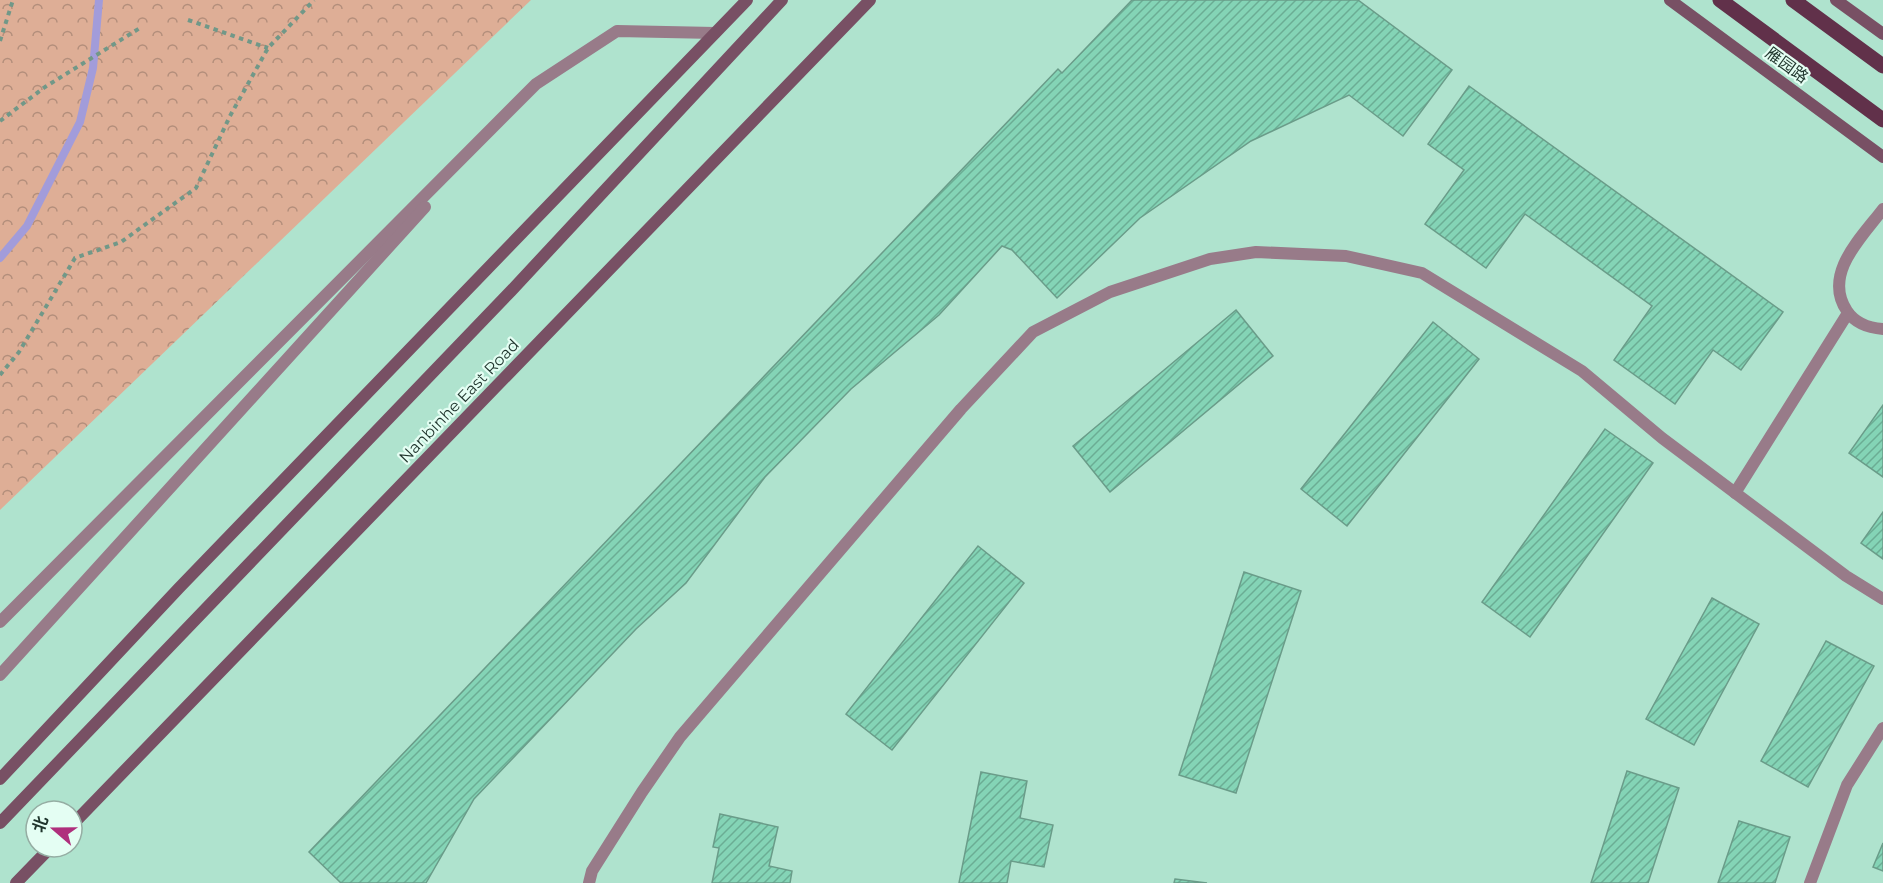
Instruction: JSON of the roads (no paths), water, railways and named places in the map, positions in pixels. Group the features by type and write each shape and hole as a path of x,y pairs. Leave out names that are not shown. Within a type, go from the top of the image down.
{"main road":[{"path":"0,780 179,588 747,0"},
{"path":"0,823 511,291 782,0"},
{"name":"Nanbinhe East Road","path":"84,813 870,0"},
{"name":"雁园路","path":"1670,0 1883,157"},
{"path":"1720,0 1883,120"},
{"path":"1793,0 1883,66"},
{"path":"1836,0 1883,34"},
{"path":"16,883 39,859"}],"street":[{"path":"0,622 536,84 617,31 715,33"},
{"path":"0,675 536,84"},
{"path":"1883,208 1847,258 1840,272 1838,286 1841,301 1848,313 1860,323 1873,329 1883,329"},
{"path":"589,883 592,871 680,737 961,409 1033,332 1110,292 1210,259 1257,252 1346,256 1422,273 1582,371 1662,438 1846,576 1883,599"},
{"path":"1735,493 1848,313"},
{"path":"1809,883 1847,785 1883,729"}],"waterway":[{"path":"0,258 27,226 80,122 93,68 99,0"}]}
